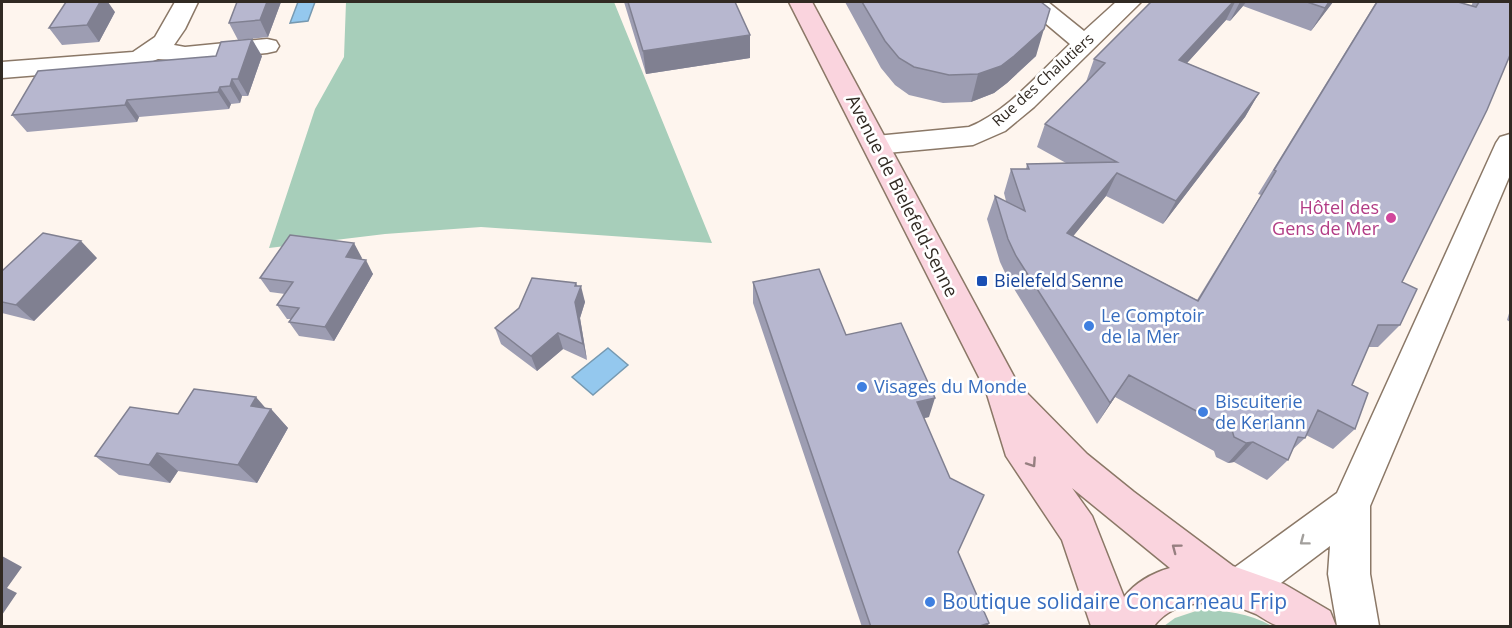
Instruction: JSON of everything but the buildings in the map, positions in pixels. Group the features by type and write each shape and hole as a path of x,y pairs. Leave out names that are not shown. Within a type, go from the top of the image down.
{"main road":[{"name":"Avenue de Bielefeld-Senne","path":"800,2 1003,390 1020,444 1077,529 1095,571 1112,627"},
{"name":"Avenue de Bielefeld-Senne","path":"1003,390 1074,466 1120,505 1232,585"},
{"path":"1128,627 1142,605 1171,588 1186,584 1232,585 1281,603 1315,627"}],"street":[{"path":"2,70 138,59 156,51 167,41 186,2"},
{"path":"1034,2 1084,44"},
{"name":"Rue des Chalutiers","path":"876,145 973,136 986,132 1012,112 1129,2"},
{"path":"156,51 185,54 267,46"},
{"path":"1358,627 1349,574 1351,507 1510,143"},
{"path":"1232,585 1351,507"}],"green space":[{"path":"346,2 614,2 712,243 481,227 385,234 269,248 315,109 344,57"},
{"path":"1199,610 1237,613 1272,626 1164,626 1175,618"}],"water":[{"path":"298,2 315,2 308,21 290,23"},
{"path":"608,348 628,365 593,395 572,377"}],"place":[{"name":"Hôtel des Gens de Mer","path":"1391,218"},
{"name":"Bielefeld Senne","path":"982,281"},
{"name":"Le Comptoir de la Mer","path":"1089,326"},
{"name":"Visages du Monde","path":"862,387"},
{"name":"Biscuiterie de Kerlann","path":"1203,412"},
{"name":"Boutique solidaire Concarneau Frip","path":"930,602"}]}
